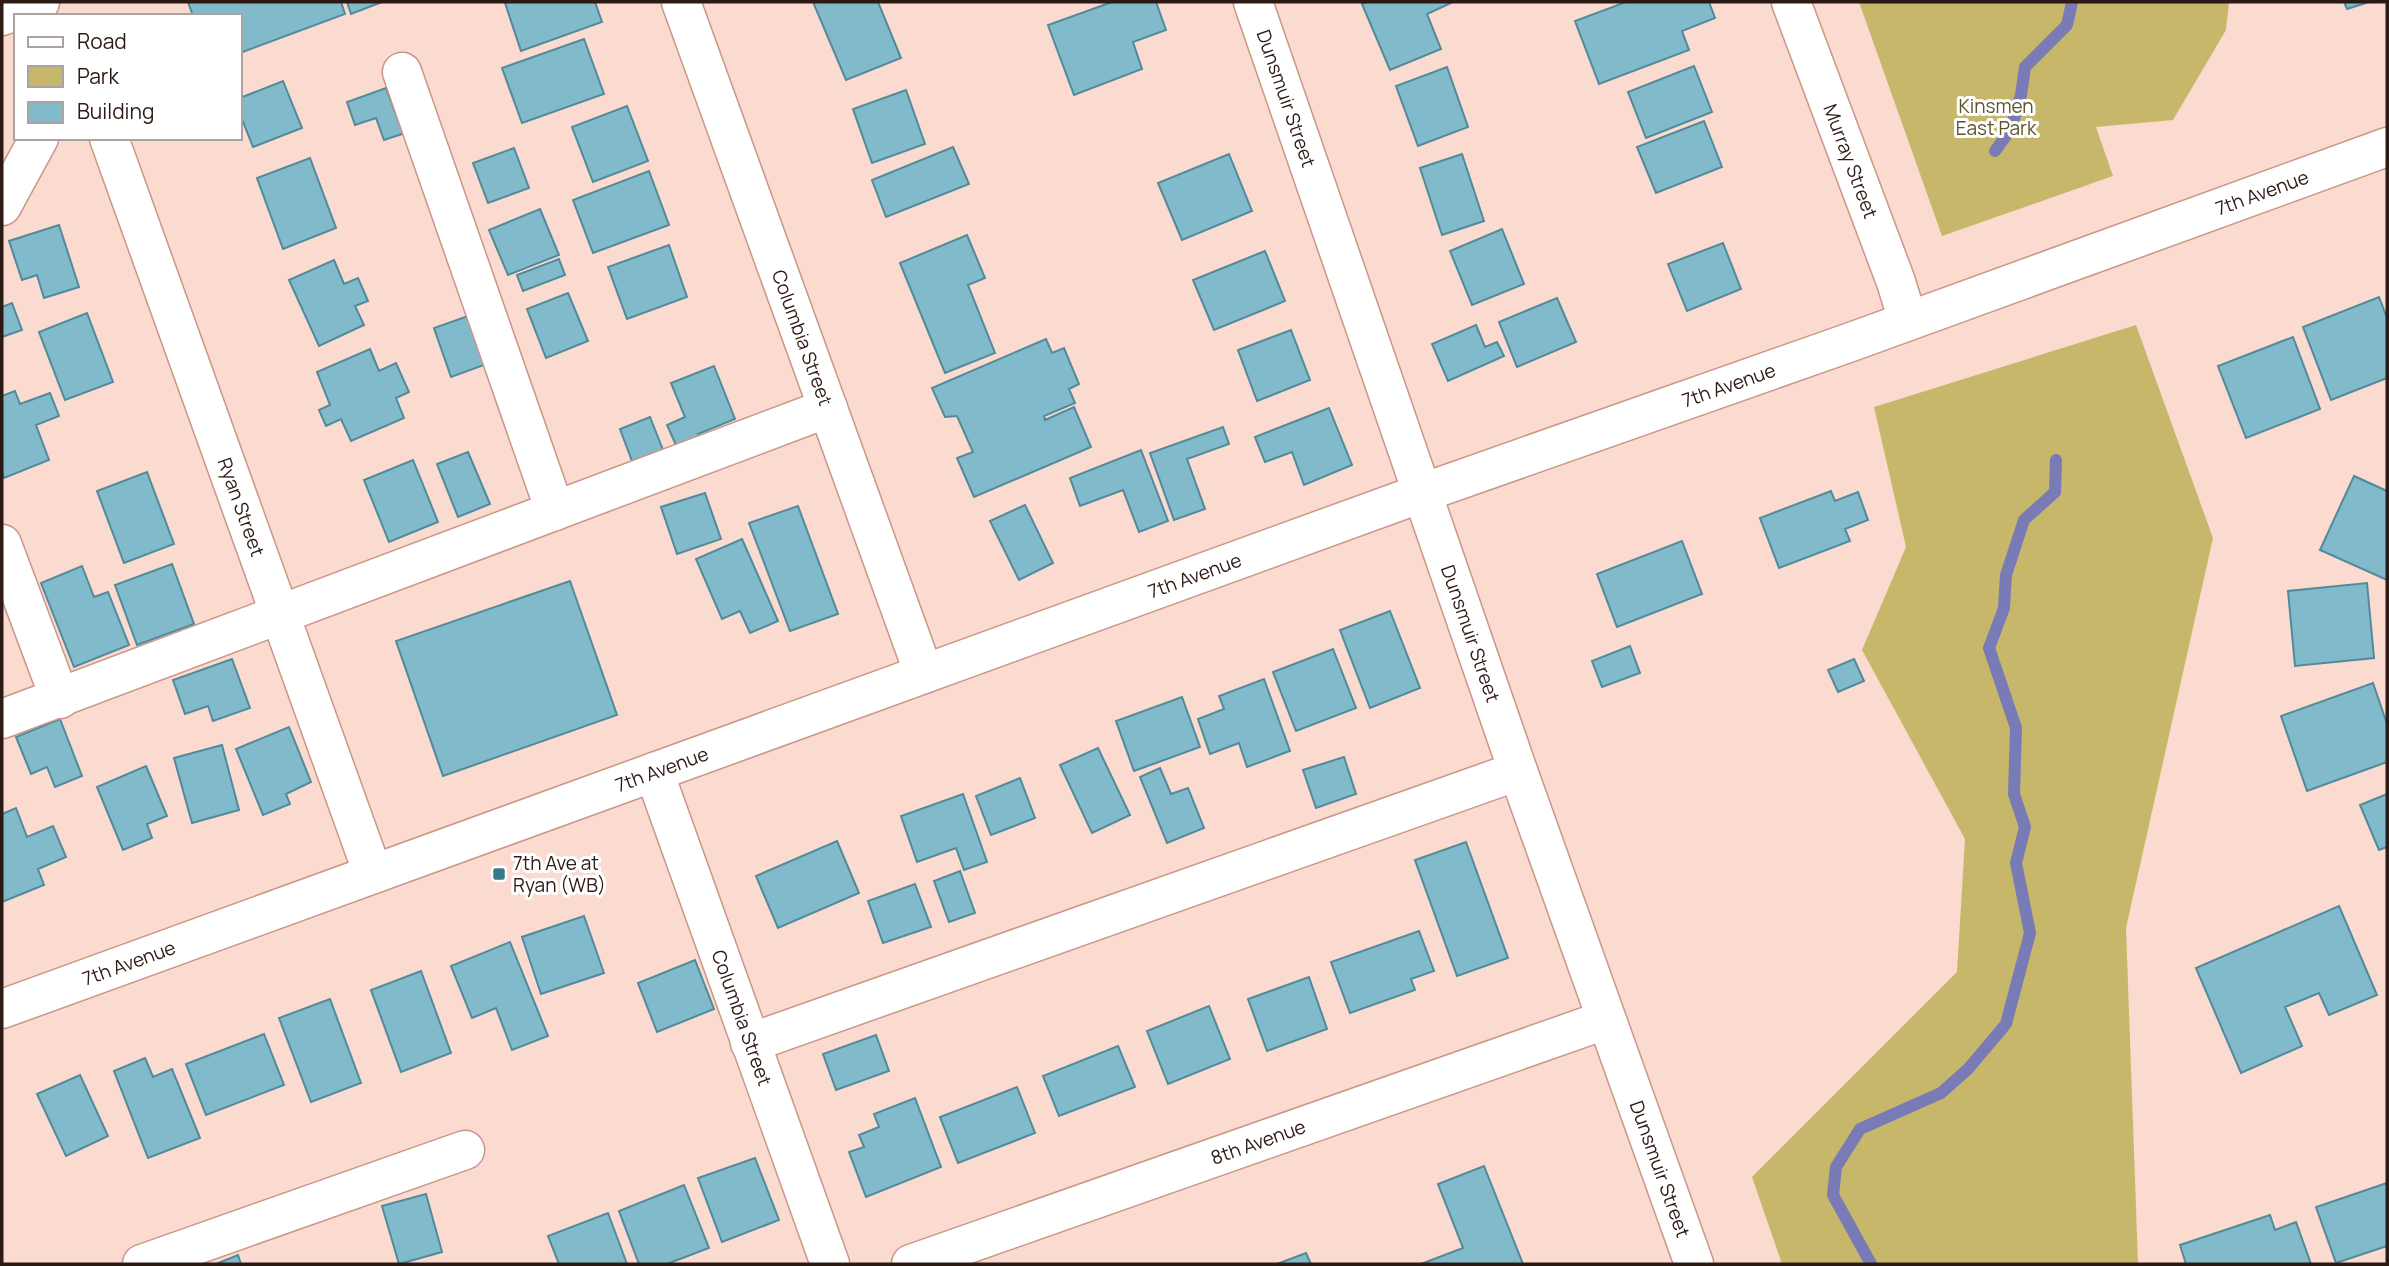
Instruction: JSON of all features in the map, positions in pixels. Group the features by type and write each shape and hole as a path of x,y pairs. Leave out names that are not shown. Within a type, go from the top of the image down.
{"street":[{"path":"2,16 40,2"},
{"name":"Columbia Street","path":"681,2 924,674"},
{"name":"Dunsmuir Street","path":"1253,2 1518,771 1693,1264"},
{"name":"Murray Street","path":"1791,2 1896,282 1908,321"},
{"path":"402,72 555,510"},
{"path":"2,206 38,140"},
{"name":"Ryan Street","path":"110,140 373,874"},
{"name":"7th Avenue","path":"2,1009 1422,493 1908,321 2387,147"},
{"path":"2,719 828,408"},
{"path":"2,544 60,699"},
{"path":"750,1043 1518,771"},
{"name":"Columbia Street","path":"654,772 830,1264"},
{"name":"8th Avenue","path":"911,1264 1605,1020"},
{"path":"142,1264 465,1150"}],"green space":[{"name":"Kinsmen East Park","path":"1859,2 2229,2 2226,30 2173,120 2096,127 2113,176 1942,236"},
{"path":"2136,325 2213,538 2126,928 2138,1264 1782,1264 1752,1177 1957,972 1965,839 1862,650 1906,547 1874,407"}],"building":[{"path":"188,2 341,2 345,14 242,52 242,14 192,14"},
{"path":"347,2 382,2 351,14"},
{"path":"595,2 602,22 521,51 505,3"},
{"path":"813,2 878,2 901,58 846,80"},
{"path":"1112,2 1156,2 1166,30 1133,42 1142,69 1074,95 1048,25"},
{"path":"1450,2 1427,14 1441,49 1390,70 1362,4"},
{"path":"1626,2 1709,2 1715,18 1682,31 1689,50 1599,84 1575,21"},
{"path":"2344,2 2369,2 2347,9"},
{"path":"584,39 604,94 522,123 502,68"},
{"path":"1694,66 1712,112 1646,138 1628,92"},
{"path":"1447,67 1468,127 1418,146 1396,86"},
{"path":"283,81 302,128 253,147 242,119 242,97"},
{"path":"386,88 397,117 411,112 417,129 384,140 376,118 355,125 347,102"},
{"path":"906,90 925,144 872,163 853,109"},
{"path":"627,106 648,161 593,182 572,127"},
{"path":"1704,121 1722,167 1656,193 1637,147"},
{"path":"953,147 969,184 886,217 872,180"},
{"path":"514,148 529,188 488,203 473,163"},
{"path":"1229,154 1252,211 1182,240 1158,183"},
{"path":"1462,154 1484,221 1442,235 1420,168"},
{"path":"310,158 336,228 283,249 257,178"},
{"path":"649,171 669,225 593,253 573,200"},
{"path":"540,209 559,255 508,275 489,230"},
{"path":"59,225 79,287 44,298 37,275 22,280 9,241"},
{"path":"1502,229 1524,284 1472,305 1450,251"},
{"path":"967,235 985,278 968,285 995,353 945,373 900,263"},
{"path":"1723,243 1741,289 1687,311 1668,264"},
{"path":"669,245 687,297 627,319 608,267"},
{"path":"1265,251 1285,301 1214,330 1193,280"},
{"path":"559,259 565,275 523,291 517,275"},
{"path":"334,260 344,284 358,278 368,301 355,306 364,325 319,346 289,280"},
{"path":"568,293 588,341 546,358 527,309"},
{"path":"2379,297 2387,318 2387,378 2331,400 2303,327"},
{"path":"1557,298 1576,342 1517,367 1499,322"},
{"path":"12,303 22,330 2,337 2,307"},
{"path":"87,313 113,382 65,400 39,332"},
{"path":"468,316 484,365 451,377 434,328"},
{"path":"1476,325 1485,347 1497,342 1504,356 1448,381 1432,344"},
{"path":"1291,330 1310,380 1257,401 1238,350"},
{"path":"2293,337 2320,409 2246,438 2218,366"},
{"path":"1046,339 1052,353 1064,348 1079,384 1069,389 1075,403 1044,416 1045,420 1074,407 1091,447 974,497 957,458 973,452 957,416 945,417 932,388"},
{"path":"370,349 379,371 396,363 409,392 396,398 404,418 351,441 341,419 326,426 319,410 330,405 317,372"},
{"path":"714,366 735,419 698,434 703,445 680,454 667,425 685,417 671,383"},
{"path":"15,391 20,404 50,393 59,416 36,425 49,460 4,478 2,396"},
{"path":"1329,408 1352,465 1304,485 1292,452 1265,462 1255,437"},
{"path":"650,417 663,450 632,461 620,429"},
{"path":"1223,427 1229,444 1187,459 1205,509 1174,520 1150,453"},
{"path":"1141,450 1168,521 1139,532 1123,490 1080,506 1070,478"},
{"path":"468,452 490,504 458,517 437,464"},
{"path":"413,460 438,522 389,542 364,480"},
{"path":"147,472 174,544 124,563 97,491"},
{"path":"2354,476 2387,491 2387,580 2320,550"},
{"path":"1831,491 1835,501 1858,492 1868,520 1845,529 1850,541 1779,568 1760,518"},
{"path":"705,493 721,539 677,554 661,507"},
{"path":"1025,505 1053,563 1019,580 990,521"},
{"path":"798,506 838,614 790,631 749,523"},
{"path":"742,539 778,621 750,633 740,611 722,619 696,559"},
{"path":"1682,541 1702,594 1617,627 1597,574"},
{"path":"172,564 194,624 137,645 115,585"},
{"path":"82,566 94,597 108,592 129,645 74,667 41,583"},
{"path":"570,581 617,715 443,776 396,641"},
{"path":"2367,583 2374,658 2295,666 2288,591"},
{"path":"1390,611 1420,688 1370,708 1340,630"},
{"path":"1630,646 1640,673 1602,687 1592,661"},
{"path":"1333,649 1356,708 1296,731 1273,672"},
{"path":"232,659 250,708 213,721 208,706 185,714 173,680"},
{"path":"1854,659 1864,681 1838,692 1828,670"},
{"path":"1264,679 1290,751 1247,767 1239,743 1210,754 1198,719 1224,709 1219,696"},
{"path":"2373,683 2387,724 2387,762 2307,791 2281,716"},
{"path":"1182,697 1200,747 1134,771 1116,721"},
{"path":"60,719 82,776 55,787 47,767 31,774 16,737"},
{"path":"289,727 311,782 286,794 290,804 263,815 236,749"},
{"path":"222,745 239,810 192,823 174,758"},
{"path":"1098,748 1130,815 1092,833 1060,765"},
{"path":"1344,757 1356,794 1316,808 1303,770"},
{"path":"146,766 167,816 147,824 152,838 123,850 97,787"},
{"path":"1160,768 1171,794 1188,788 1204,828 1167,843 1140,777"},
{"path":"1020,778 1035,818 991,835 976,796"},
{"path":"963,794 987,862 964,870 956,848 917,862 901,816"},
{"path":"2387,794 2387,847 2379,850 2360,805"},
{"path":"16,808 27,837 53,826 66,857 38,869 44,885 2,902 2,814"},
{"path":"837,841 859,893 778,928 756,876"},
{"path":"1466,842 1508,958 1457,976 1415,860"},
{"path":"960,871 975,913 949,922 934,881"},
{"path":"915,884 931,927 883,943 868,901"},
{"path":"2339,906 2377,995 2329,1015 2319,993 2285,1007 2302,1046 2241,1073 2196,968"},
{"path":"584,916 604,973 541,994 522,937"},
{"path":"1419,931 1434,971 1411,979 1415,990 1350,1013 1331,962"},
{"path":"510,942 548,1036 512,1050 496,1008 472,1018 451,966"},
{"path":"695,960 714,1009 657,1032 638,983"},
{"path":"421,971 451,1053 401,1072 371,990"},
{"path":"1309,977 1327,1029 1267,1051 1248,999"},
{"path":"330,999 361,1083 311,1102 279,1018"},
{"path":"1209,1006 1230,1059 1168,1084 1147,1031"},
{"path":"264,1034 284,1085 206,1115 186,1064"},
{"path":"876,1035 889,1071 836,1090 823,1054"},
{"path":"1118,1046 1135,1087 1059,1116 1043,1076"},
{"path":"145,1058 153,1077 172,1069 200,1138 148,1158 114,1071"},
{"path":"80,1075 108,1136 66,1156 37,1094"},
{"path":"1017,1087 1035,1133 958,1163 940,1117"},
{"path":"915,1098 941,1167 866,1197 849,1152 864,1147 859,1135 879,1127 874,1114"},
{"path":"755,1158 779,1220 722,1242 698,1178"},
{"path":"1484,1166 1523,1264 1421,1264 1463,1248 1438,1184"},
{"path":"2387,1183 2387,1246 2336,1263 2316,1207"},
{"path":"684,1185 709,1248 667,1264 639,1264 619,1211"},
{"path":"426,1194 442,1252 399,1264 382,1206"},
{"path":"608,1213 627,1264 559,1264 548,1236"},
{"path":"2270,1215 2275,1230 2296,1222 2311,1264 2186,1264 2180,1245"},
{"path":"1306,1253 1311,1264 1277,1264"},
{"path":"238,1255 241,1264 216,1264"}],"waterway":[{"path":"1995,151 2011,129 2021,95 2025,67 2067,25 2072,2"},
{"path":"1871,1264 1833,1195 1836,1167 1860,1129 1941,1093 1968,1069 2006,1024 2030,933 2016,863 2025,827 2014,794 2016,728 1989,648 2004,608 2006,575 2024,520 2055,492 2056,460"}],"place":[{"name":"7th Ave at Ryan (WB)","path":"499,874"}]}
